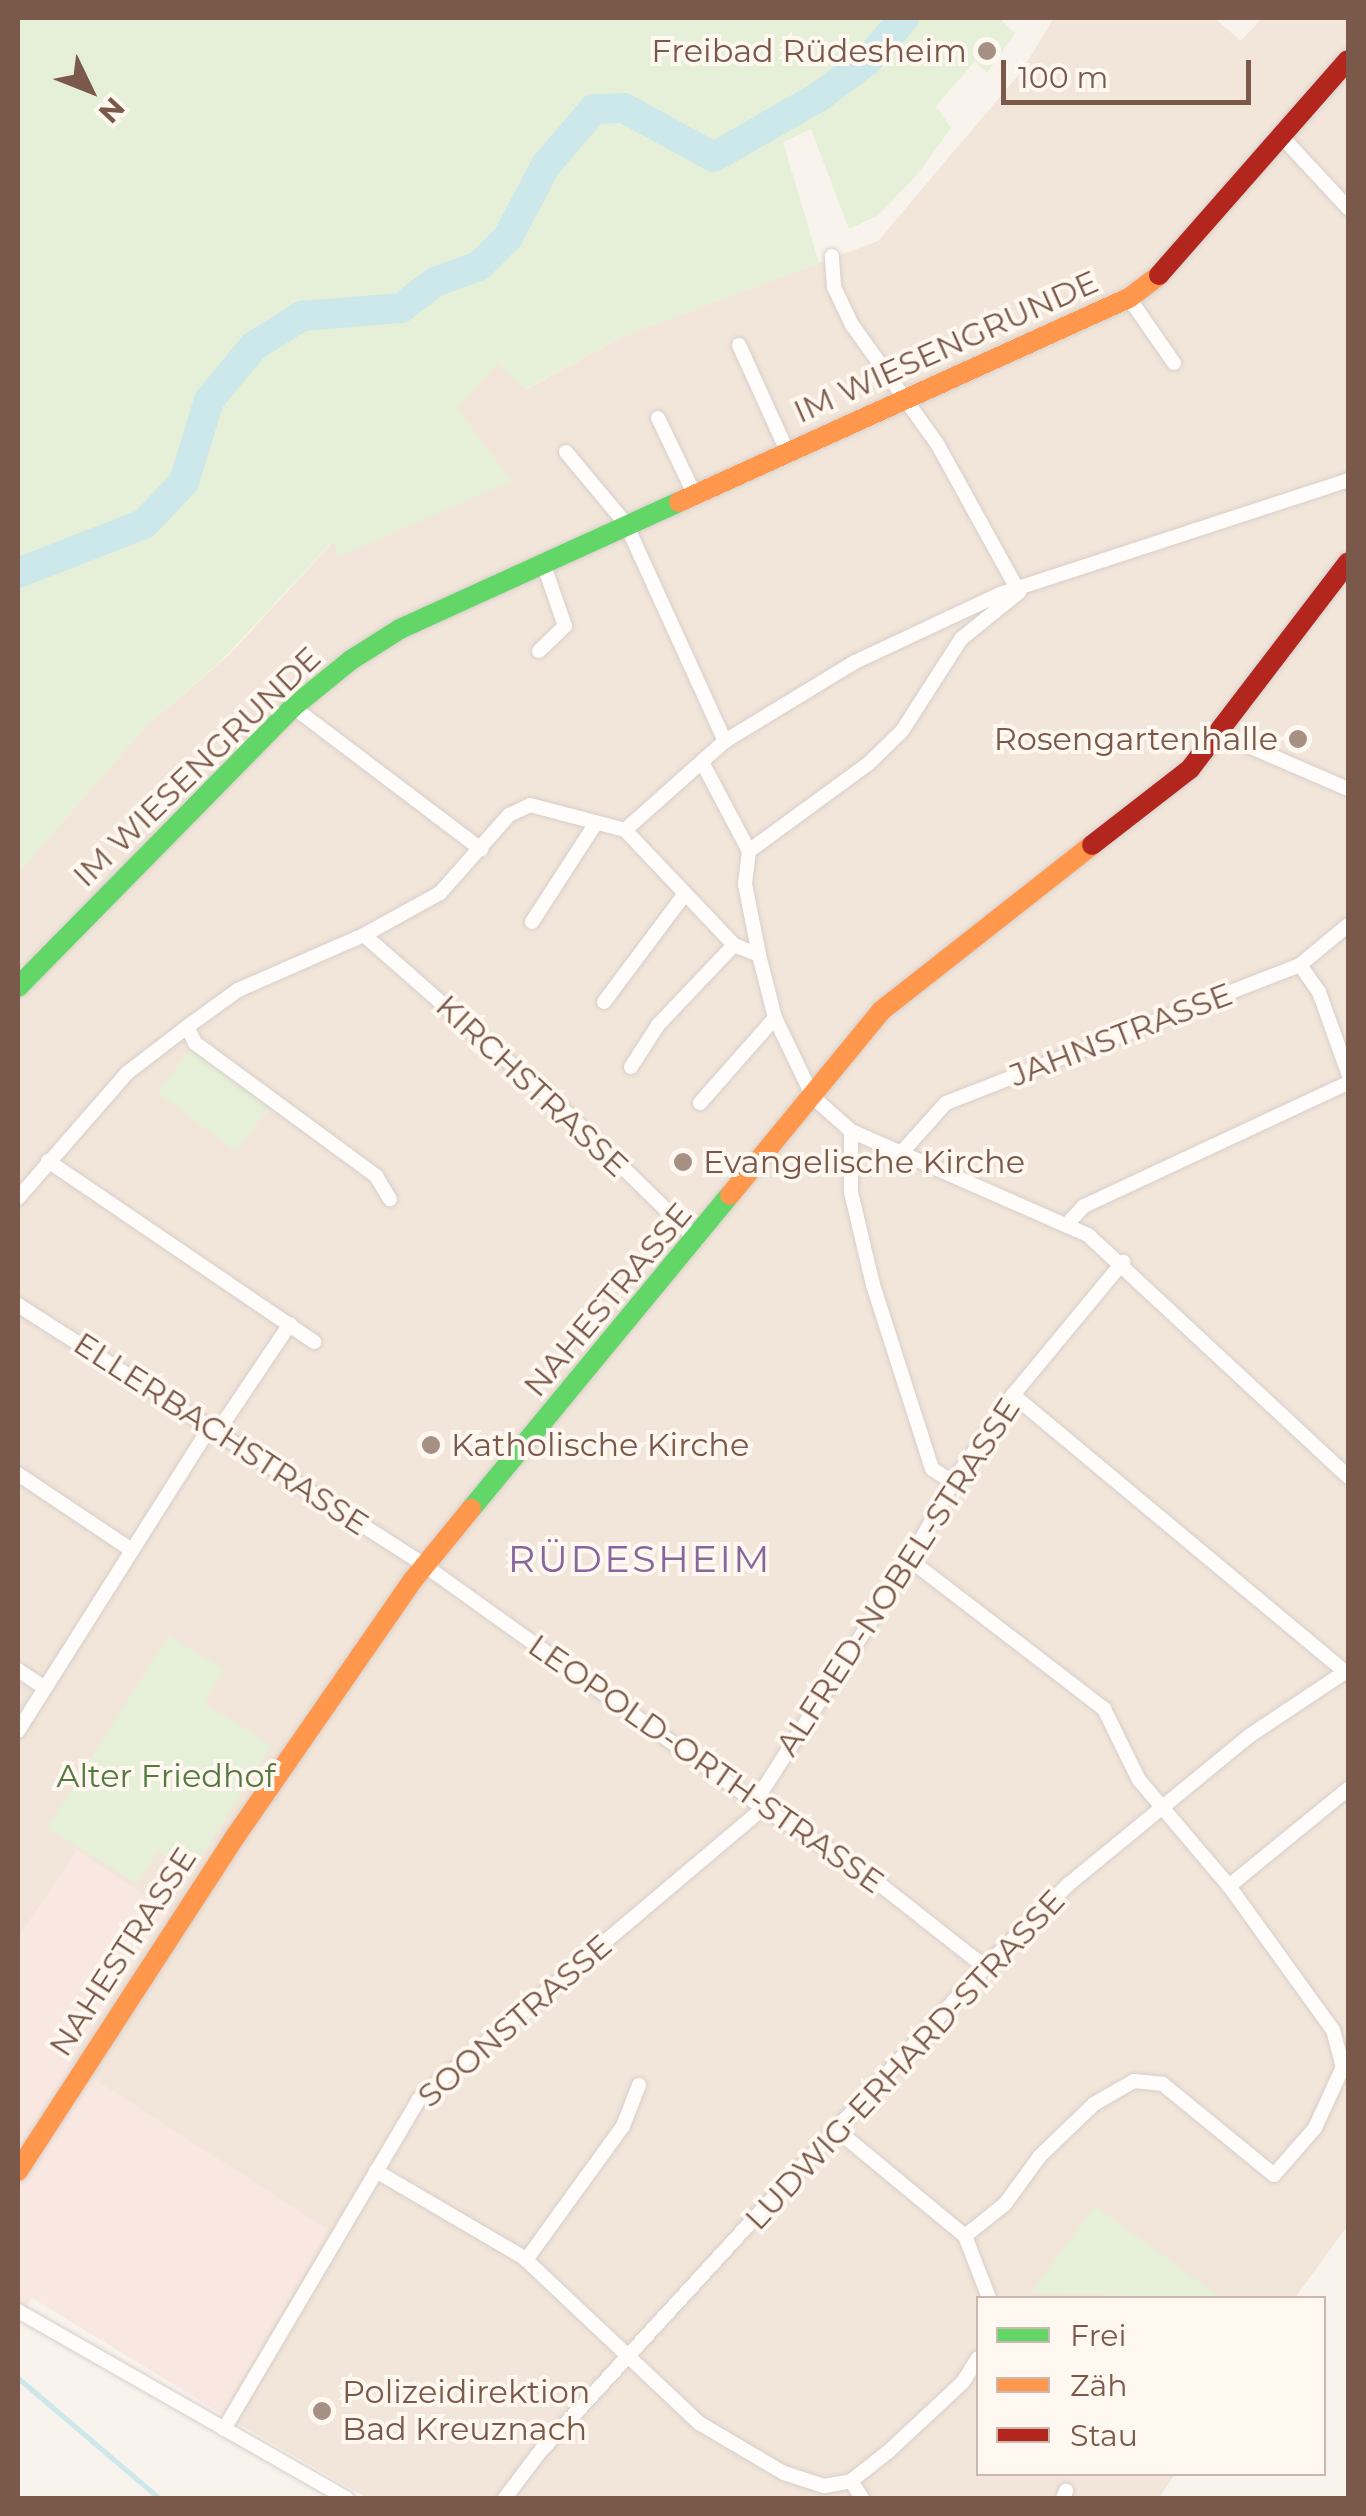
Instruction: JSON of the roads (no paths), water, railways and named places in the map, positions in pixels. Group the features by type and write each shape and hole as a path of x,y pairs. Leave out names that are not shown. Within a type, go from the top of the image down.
{"street":[{"name":"IM WIESENGRUNDE","path":"18,987 293,707 400,629 1129,298 1161,273 1348,60"},
{"path":"1283,138 1348,208"},
{"path":"832,256 834,287 852,324 966,492 1019,592"},
{"name":"IM WIESENGRUNDE","path":"1129,298 1174,364"},
{"name":"IM WIESENGRUNDE","path":"739,345 788,451"},
{"path":"658,418 694,494"},
{"path":"566,452 626,524 726,741"},
{"path":"626,830 726,741 855,662 1000,594 1019,592 1348,480"},
{"name":"NAHESTRASSE","path":"18,2171 237,1834 424,1565 698,1240 881,1012 1190,769 1221,734 1348,562"},
{"path":"539,650 565,626 543,563"},
{"path":"749,851 868,764 902,731 961,639 1019,592"},
{"path":"293,707 481,849"},
{"path":"1221,734 1348,789"},
{"path":"703,764 749,851 746,884 758,955 775,1018 813,1097 851,1131 1068,1223 1122,1262 1348,1477"},
{"path":"18,1198 127,1073 238,990 364,935 440,893 509,815 530,805 626,830 734,945 758,955"},
{"path":"532,922 596,823"},
{"path":"604,1002 684,896"},
{"name":"JAHNSTRASSE","path":"902,1152 946,1103 1300,964 1348,924"},
{"name":"KIRCHSTRASSE","path":"364,935 569,1114 698,1240"},
{"path":"631,1067 658,1025 734,945"},
{"path":"1300,964 1319,992 1348,1072"},
{"path":"700,1103 775,1018"},
{"path":"187,1027 195,1043 376,1176 390,1199"},
{"path":"1068,1223 1084,1206 1348,1084"},
{"path":"851,1131 851,1192 872,1284 932,1469 953,1482"},
{"path":"48,1161 314,1342"},
{"name":"ALFRED-NOBEL-STRASSE","path":"759,1805 910,1560 953,1482 1013,1394 1122,1262"},
{"name":"ELLERBACHSTRASSE","path":"18,1304 424,1565"},
{"path":"18,1731 204,1438 218,1432 290,1324"},
{"path":"1013,1394 1347,1671"},
{"path":"18,1474 130,1549"},
{"path":"910,1560 1104,1709 1139,1780 1229,1886 1333,2030 1342,2068 1315,2128 1274,2175 1163,2084 1134,2080 1094,2104 1040,2156 1005,2204 965,2236"},
{"name":"LEOPOLD-ORTH-STRASSE","path":"424,1565 759,1805 864,1871 985,1967"},
{"path":"18,1670 44,1688"},
{"name":"LUDWIG-ERHARD-STRASSE","path":"505,2498 985,1967 1160,1805 1347,1671"},
{"path":"1229,1886 1348,1788"},
{"name":"SOONSTRASSE","path":"224,2430 419,2099 759,1805"},
{"path":"526,2260 623,2126 639,2085"},
{"path":"838,2131 965,2236 988,2296"},
{"path":"376,2171 526,2260 698,2423 784,2473 824,2486 851,2481 963,2382 976,2361"},
{"path":"18,2311 346,2498"},
{"path":"851,2481 862,2498"}],"waterway":[{"path":"18,573 144,524 184,482 209,400 254,346 302,316 401,308 435,282 479,266 508,237 546,165 594,109 624,108 714,157 820,96 868,60 904,18"},
{"path":"18,2378 159,2498"}],"place":[{"name":"Freibad Rüdesheim","path":"987,51"},
{"name":"Rosengartenhalle","path":"1298,739"},
{"name":"Evangelische Kirche","path":"683,1162"},
{"name":"Katholische Kirche","path":"431,1445"},
{"name":"Polizeidirektion Bad Kreuznach","path":"322,2411"}],"district":[{"name":"RÜDESHEIM","path":"640,1559"}],"park label":[{"name":"Alter Friedhof","path":"166,1776"}]}
